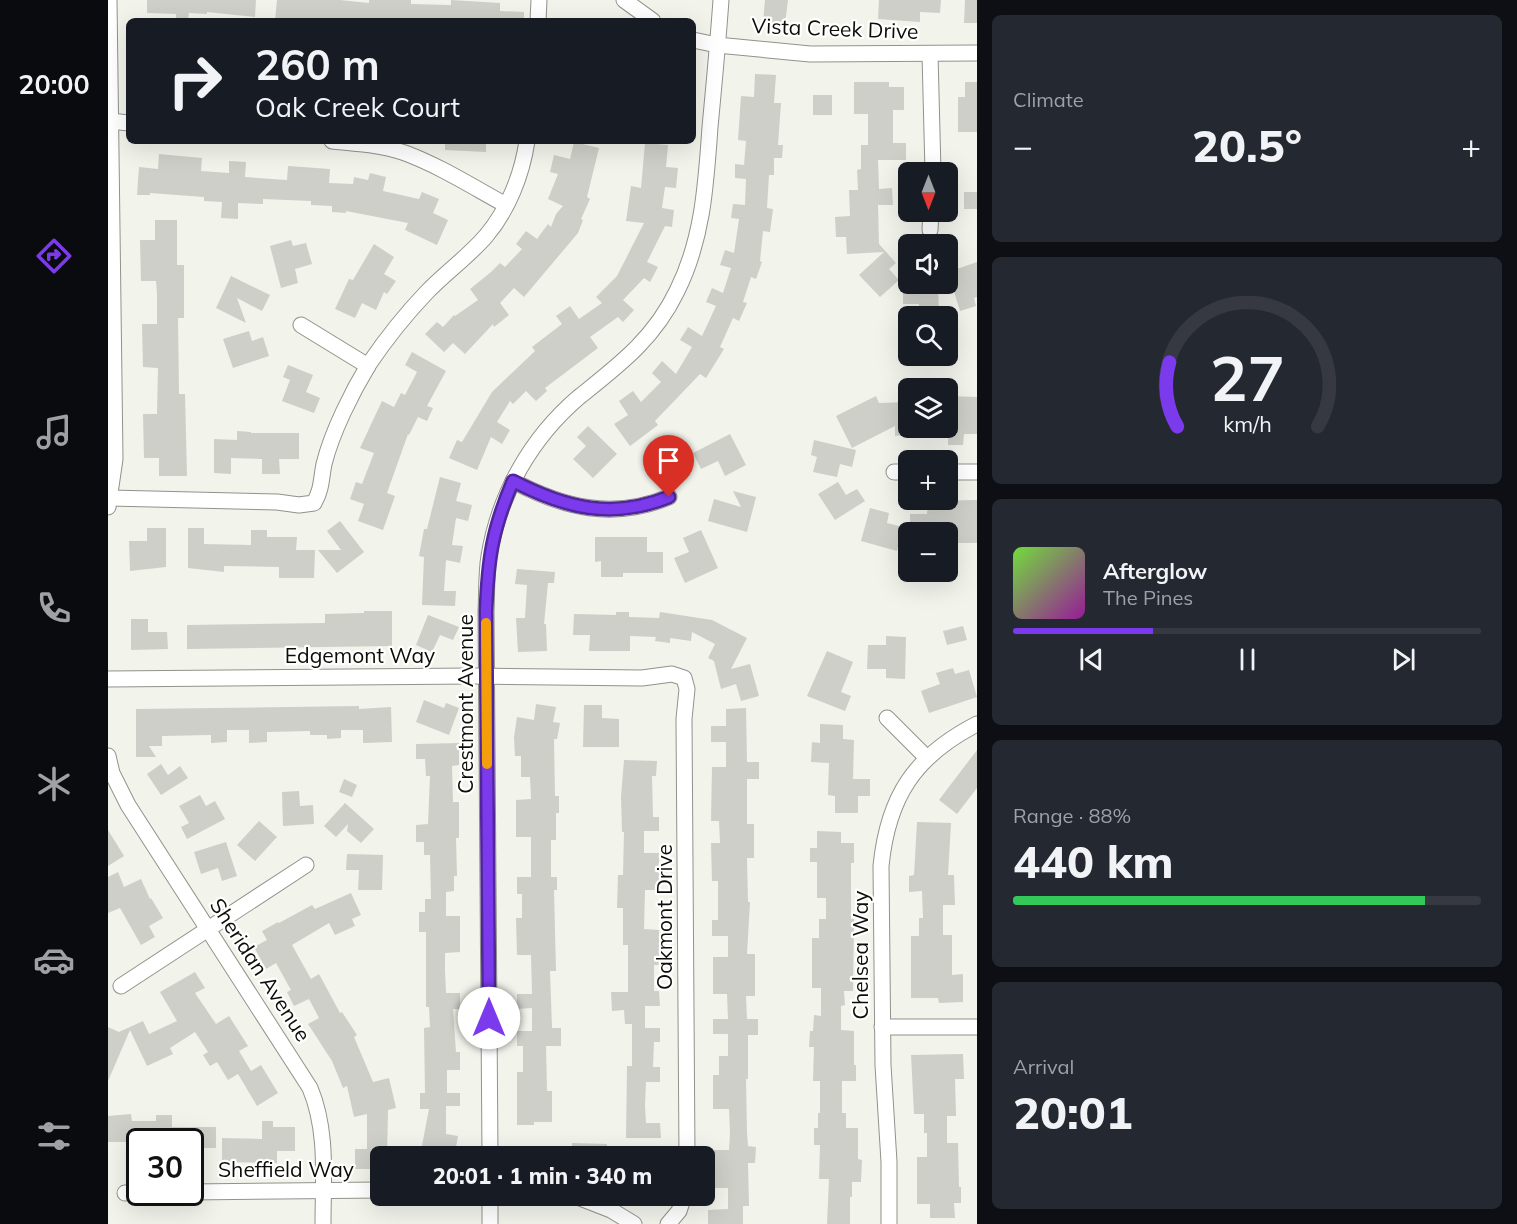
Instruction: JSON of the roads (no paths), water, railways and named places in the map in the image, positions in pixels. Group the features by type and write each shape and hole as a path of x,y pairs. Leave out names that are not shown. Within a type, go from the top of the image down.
{"street":[{"path":"109,0 115,459 109,503 277,502 299,505 314,503 320,491 324,464 337,430 368,366 421,298 485,237 506,205 520,174 526,144"},
{"path":"538,18 540,0"},
{"path":"624,0 649,18"},
{"name":"Crestmont Avenue","path":"490,1146 486,676 489,558 496,524 513,481 535,444 548,427 579,398 643,343 677,292 695,247 700,227 722,0"},
{"name":"Vista Creek Drive","path":"696,41 717,45 815,54 977,53"},
{"path":"930,54 933,162"},
{"path":"110,121 126,123"},
{"path":"356,144 405,153 506,205"},
{"path":"930,230 931,222"},
{"path":"300,325 368,366"},
{"path":"958,472 977,472"},
{"path":"513,481 551,499 580,508 638,507 669,497"},
{"name":"Edgemont Way","path":"108,679 486,676 642,678 672,674 684,678"},
{"name":"Oakmont Drive","path":"684,678 687,689 684,719 687,1146"},
{"path":"887,718 927,758"},
{"name":"Chelsea Way","path":"890,1224 882,1027 881,866 883,844 896,803 911,777 927,758 952,738 977,724"},
{"name":"Sheridan Avenue","path":"108,756 112,773 128,805 310,1088 317,1105 321,1127 323,1224"},
{"path":"121,986 306,865"},
{"path":"882,1027 977,1027"},
{"name":"Sheffield Way","path":"204,1192 370,1190"},
{"path":"490,1206 490,1224"},
{"path":"600,1206 634,1224"},
{"path":"668,1224 681,1206"}]}
